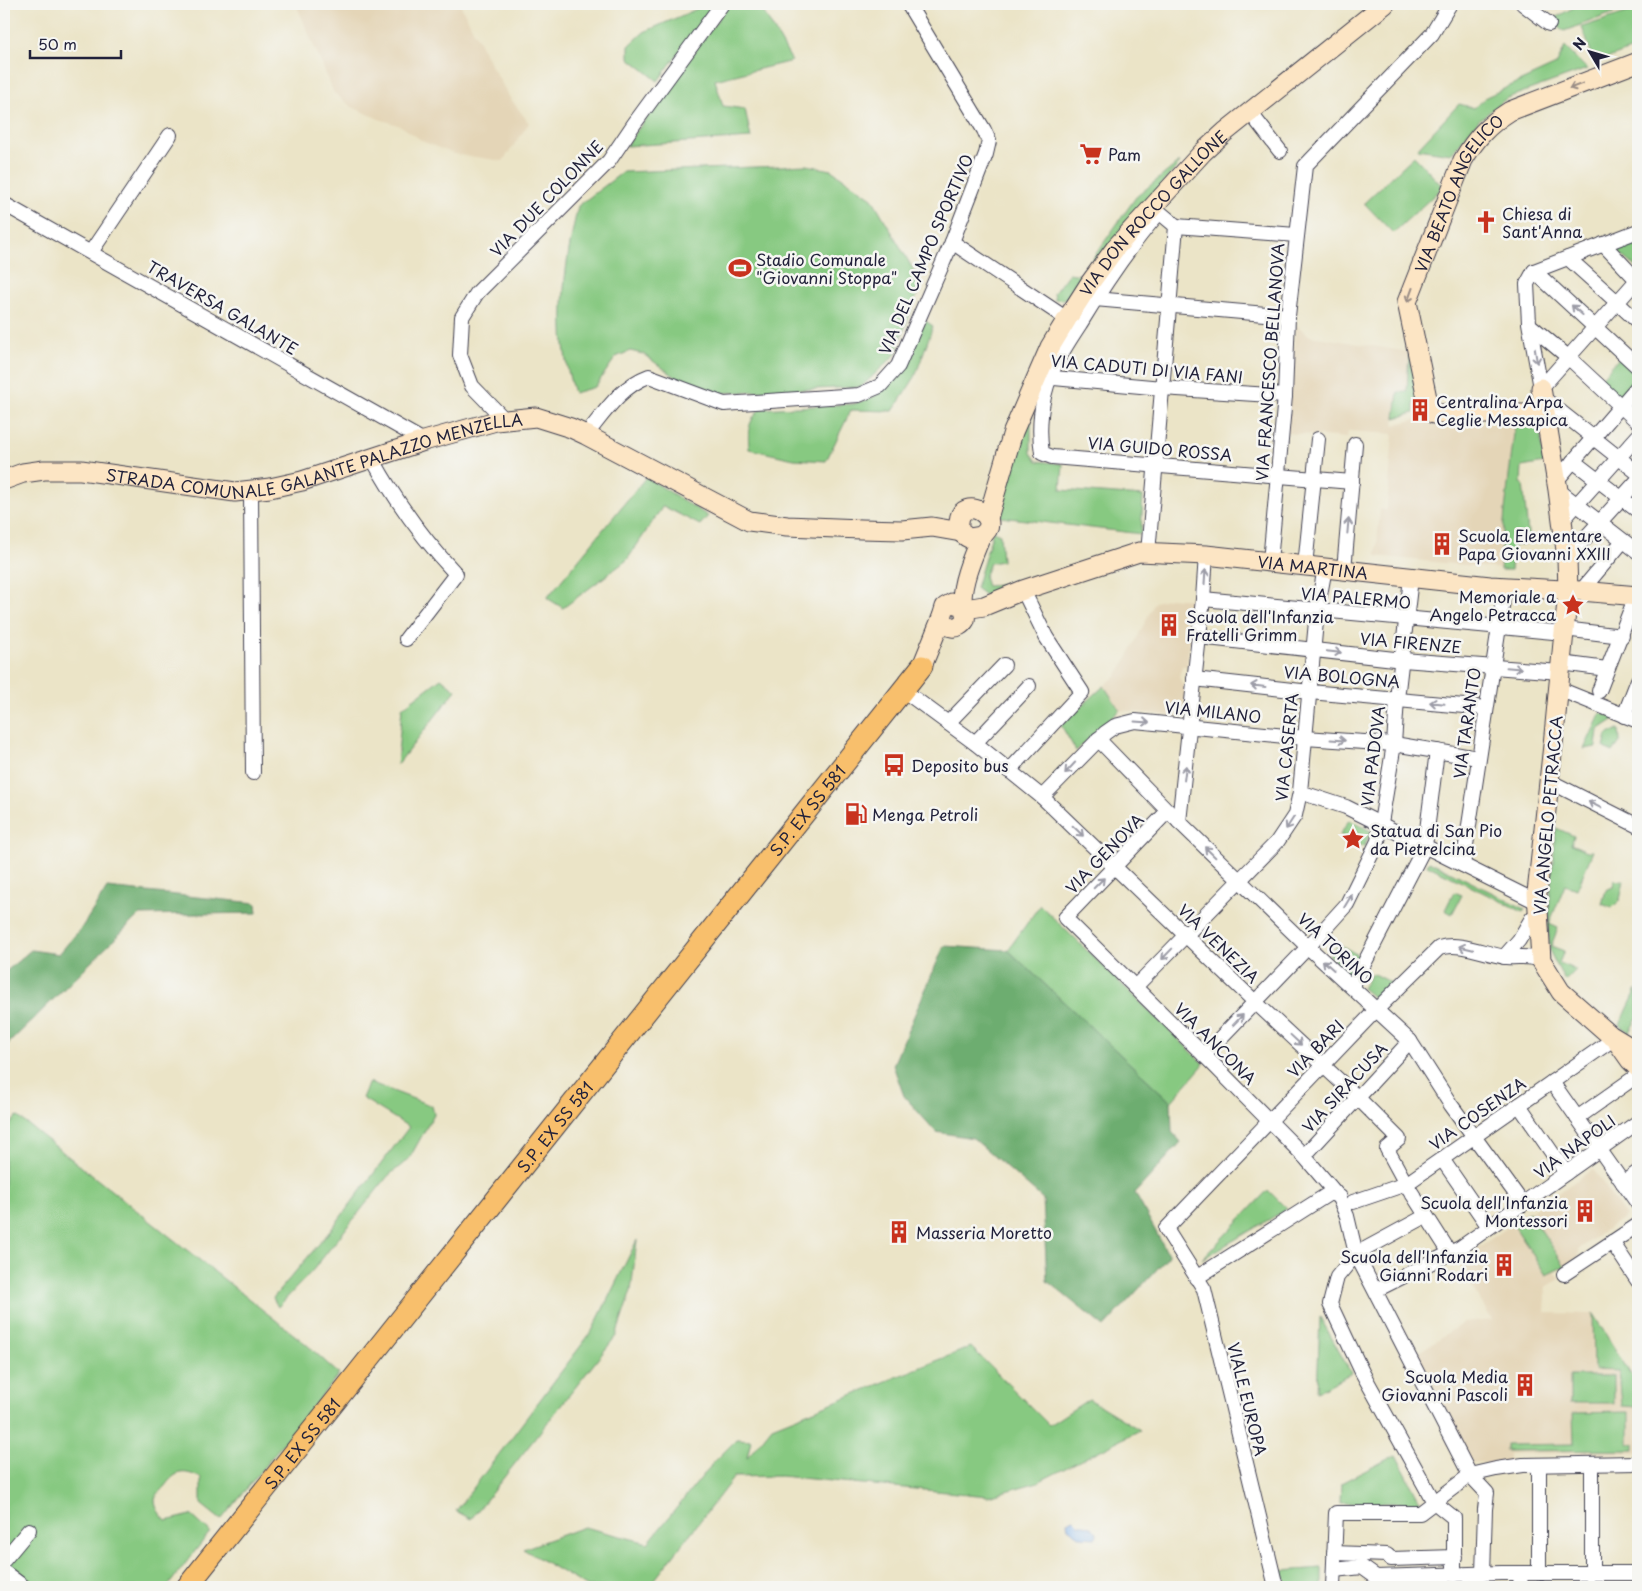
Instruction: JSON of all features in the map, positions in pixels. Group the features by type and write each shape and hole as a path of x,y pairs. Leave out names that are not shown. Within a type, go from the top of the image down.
{"main road":[{"name":"S.P. EX SS 581","path":"187,1587 922,666"}],"street":[{"name":"VIA DUE COLONNE","path":"505,420 472,386 460,355 462,317 477,293 610,161 634,124 722,4"},
{"name":"VIA DEL CAMPO SPORTIVO","path":"586,435 624,390 637,380 649,376 724,404 860,395 880,386 898,366 952,242 986,154 988,141 984,130 908,4"},
{"name":"VIA DON ROCCO GALLONE","path":"988,518 1013,432 1044,377 1050,347 1090,283 1116,246 1156,209 1225,132 1385,4"},
{"name":"VIA FRANCESCO BELLANOVA","path":"1270,562 1285,396 1288,316 1305,166 1432,34 1450,4"},
{"path":"1523,4 1549,24"},
{"name":"VIA BEATO ANGELICO","path":"1543,400 1434,414 1428,403 1407,302 1463,160 1473,144 1491,124 1510,111 1638,62"},
{"path":"1256,120 1280,151"},
{"path":"91,252 170,134"},
{"name":"TRAVERSA GALANTE","path":"4,204 424,441"},
{"path":"1044,377 1062,353 1095,299 1156,209 1176,226 1296,234"},
{"path":"1148,553 1176,226"},
{"path":"1638,231 1532,273 1526,284 1543,400 1638,473"},
{"path":"952,242 1067,319"},
{"path":"1543,400 1568,357 1595,327 1620,305 1638,279 1603,244"},
{"path":"1568,258 1638,322"},
{"path":"1532,273 1595,327 1638,368"},
{"path":"1095,299 1288,316"},
{"path":"1531,326 1568,357 1638,422"},
{"name":"VIA CADUTI DI VIA FANI","path":"1044,377 1162,388 1285,396"},
{"name":"VIA GUIDO ROSSA","path":"1044,377 1039,435 1042,453 1052,457 1352,482"},
{"path":"1638,386 1573,461 1558,485 1577,506 1638,552"},
{"name":"VIA ANGELO PETRACCA","path":"1522,958 1535,904 1564,631 1574,591 1561,522 1558,485 1543,400"},
{"name":"STRADA COMUNALE GALANTE PALAZZO MENZELLA","path":"4,480 44,470 81,470 235,492 270,488 302,481 424,441 496,421 536,417 571,428 586,435 749,521 788,526 861,529 902,530 932,527 969,535"},
{"path":"1561,522 1638,436"},
{"path":"1305,566 1318,439"},
{"path":"1344,570 1355,444"},
{"path":"372,458 385,482 433,549 456,574 406,639"},
{"path":"1573,461 1638,512"},
{"path":"922,666 957,614 963,589 969,535 958,523 959,518 999,479"},
{"path":"1567,558 1638,480"},
{"path":"251,490 254,774"},
{"path":"967,510 974,508 982,511 988,518 988,526 984,534 969,535"},
{"name":"STRADA COMUNALE GALANTE PALAZZO MENZELLA","path":"932,527 967,510"},
{"path":"1574,591 1623,541"},
{"name":"VIA MARTINA","path":"957,614 994,603 1023,590 1139,552 1206,555 1505,587 1637,596"},
{"path":"1179,822 1204,599 1206,555"},
{"name":"VIA CASERTA","path":"1135,987 1277,842 1295,815 1300,792 1317,611 1325,568"},
{"name":"VIA PADOVA","path":"1204,1055 1347,904 1378,841 1394,744 1397,699 1408,619 1411,578"},
{"name":"VIA TARANTO","path":"1462,865 1505,587"},
{"path":"1009,771 1082,692 1046,637 1023,590"},
{"path":"1600,692 1607,669 1637,596"},
{"name":"VIA PALERMO","path":"1204,599 1499,628 1622,636"},
{"name":"VIA FIRENZE","path":"1199,637 1403,660 1492,666 1560,675 1607,669"},
{"path":"948,723 1004,665"},
{"path":"1560,675 1624,716 1638,721"},
{"name":"VIA BOLOGNA","path":"1194,679 1486,708"},
{"path":"1624,716 1638,680"},
{"path":"974,743 1029,686"},
{"name":"VIA VENEZIA","path":"903,690 1042,797 1322,1066 1357,1096 1399,1139 1386,1149 1450,1253"},
{"name":"VIA MILANO","path":"1042,797 1098,739 1115,726 1135,721 1305,738 1394,744 1478,758"},
{"name":"VIA TORINO","path":"1098,739 1179,822 1308,947 1410,1041 1451,1105 1523,1204"},
{"path":"1352,987 1425,846 1437,751"},
{"path":"1549,781 1638,826"},
{"path":"1300,792 1346,807 1535,904"},
{"name":"VIA GENOVA","path":"1065,918 1168,811"},
{"path":"1522,958 1535,904"},
{"path":"1535,904 1519,940 1522,958 1535,967 1615,1038 1638,1068"},
{"name":"VIA ANCONA","path":"1065,918 1304,1156 1338,1196"},
{"name":"VIA BARI","path":"1166,1229 1376,1010 1439,948 1450,944 1522,958"},
{"path":"1615,1038 1638,1052"},
{"name":"VIA COSENZA","path":"1353,1202 1406,1184 1615,1038"},
{"name":"VIA SIRACUSA","path":"1304,1156 1357,1096 1410,1041"},
{"path":"1578,1118 1638,1075"},
{"path":"1552,1082 1638,1204"},
{"path":"1519,1105 1566,1173"},
{"name":"VIA NAPOLI","path":"1376,1290 1460,1248 1638,1122"},
{"path":"1442,1159 1489,1227"},
{"path":"1623,1183 1638,1172"},
{"path":"1196,1278 1330,1193 1353,1202 1347,1216"},
{"path":"1338,1196 1347,1216 1356,1254 1470,1475 1487,1494 1483,1574"},
{"path":"1426,1216 1356,1254 1337,1277 1330,1304 1362,1372 1434,1502 1454,1518 1454,1575"},
{"path":"1564,1274 1638,1225"},
{"name":"VIALE EUROPA","path":"1166,1229 1204,1289 1276,1587"},
{"path":"1612,1242 1638,1281"},
{"path":"1333,1587 1336,1513 1420,1513 1470,1475 1523,1465 1638,1463"},
{"path":"1592,1464 1592,1573"},
{"path":"1539,1465 1540,1573"},
{"path":"4,1560 29,1530"},
{"path":"1334,1553 1386,1555 1391,1559 1455,1557"},
{"path":"1334,1570 1362,1568 1376,1582 1483,1574 1520,1580 1540,1573 1634,1573 1638,1571"},
{"path":"4,1572 24,1587"}],"shaded area":[{"path":"296,4 460,4 510,98 529,123 503,161 455,154 424,142 401,126 352,107 334,93"},
{"path":"1296,325 1310,336 1409,352 1407,392 1398,392 1394,425 1417,419 1535,426 1522,468 1521,484 1523,484 1529,543 1513,546 1511,570 1376,556 1380,509 1387,510 1393,434 1348,431 1347,438 1286,433"},
{"path":"1170,598 1194,600 1187,666 1182,666 1179,677 1186,692 1182,714 1175,716 1120,710 1104,686 1116,676 1125,662 1155,602"},
{"path":"1593,1169 1626,1216 1579,1249 1579,1256 1555,1272 1560,1279 1546,1287 1545,1313 1593,1314 1638,1386 1638,1453 1509,1454 1509,1463 1472,1463 1416,1354 1463,1323 1492,1320 1457,1262"}],"green space":[{"path":"704,4 714,4 658,81 629,58 629,46 644,32 699,8"},
{"path":"729,4 759,4 792,61 715,80 723,106 745,109 751,138 626,146"},
{"path":"1580,4 1638,4 1564,31 1551,20"},
{"path":"1638,9 1638,47 1595,63 1582,27"},
{"path":"1565,47 1587,69 1507,98 1479,120 1451,154 1417,149 1459,104 1474,108 1486,97 1556,65"},
{"path":"1414,156 1443,187 1393,233 1364,203"},
{"path":"1180,163 1071,294 1064,299 1055,299 1054,293 1069,273 1081,275 1136,197"},
{"name":"Stadio Comunale \"Giovanni Stoppa\"","path":"807,165 831,170 872,198 921,283 895,355 861,387 721,393 677,378 643,354 630,351 616,357 595,387 574,393 564,347 563,300 565,276 578,206 623,172"},
{"path":"1638,242 1638,267 1637,268 1616,250"},
{"path":"924,320 933,326 915,377 893,411 851,410 826,461 794,459 749,449 749,428 760,409 854,404 873,397 893,382 903,367"},
{"path":"1409,352 1421,400 1414,402 1414,413 1395,418 1398,392 1407,392"},
{"path":"1620,357 1638,374 1638,378 1620,398 1599,380"},
{"path":"1031,411 1031,453 1037,461 1063,464 1061,490 1143,496 1141,534 1001,517 1002,503"},
{"path":"1515,425 1535,426 1540,429 1544,463 1522,467 1521,483 1523,484 1529,543 1513,546 1511,570 1500,570 1505,510"},
{"path":"646,477 708,516 700,525 663,506 627,560 563,608 547,598"},
{"path":"993,531 1000,534 1002,561 990,563 984,577 987,586 1002,585 1001,590 985,595 976,588"},
{"path":"441,678 456,690 397,765 402,708"},
{"path":"1104,686 1120,710 1076,751 1061,725"},
{"path":"1601,713 1616,718 1598,730 1596,747 1584,749"},
{"path":"1619,729 1620,742 1613,752 1604,748 1607,735"},
{"path":"1349,820 1371,831 1364,847 1340,835"},
{"path":"1556,828 1574,836 1571,844 1587,851 1593,851 1577,889 1565,885 1549,924 1558,928 1551,946 1564,951 1559,963 1576,970 1565,981 1550,952 1548,924"},
{"path":"1429,861 1525,909 1523,912 1427,865"},
{"path":"1624,880 1620,900 1612,908 1602,904 1606,890 1613,887 1614,881"},
{"path":"107,888 256,903 257,913 139,915 4,1048 4,973 31,950 59,954 82,927"},
{"path":"1454,892 1462,895 1452,914 1445,910"},
{"path":"1040,905 1204,1064 1171,1102 1008,950"},
{"path":"1339,944 1363,958 1351,978 1329,955"},
{"path":"944,946 1008,950 1171,1102 1172,1132 1181,1142 1135,1193 1169,1256 1104,1327 1047,1281 1043,1199 973,1138 936,1132 904,1096 893,1065"},
{"path":"1372,973 1391,983 1375,999 1362,988"},
{"path":"1637,989 1638,1017 1629,1032 1620,1025"},
{"path":"369,1082 432,1106 434,1114 409,1159 388,1176 313,1270 278,1307 273,1298 330,1231 409,1127 362,1098"},
{"path":"17,1116 306,1344 339,1374 221,1520 201,1504 201,1478 194,1475 180,1473 176,1475 158,1493 155,1500 156,1506 166,1521 191,1515 210,1532 167,1587 4,1587 4,1133"},
{"path":"1268,1190 1287,1209 1202,1259"},
{"path":"1529,1212 1565,1266 1546,1275 1513,1224"},
{"path":"637,1240 631,1291 616,1336 471,1519 456,1511 592,1331"},
{"path":"1593,1314 1638,1386 1638,1407 1622,1406 1619,1371 1594,1370"},
{"path":"1320,1317 1351,1373 1317,1392"},
{"path":"971,1347 1049,1425 1089,1399 1140,1430 1038,1482 988,1496 780,1476 734,1477 649,1587 588,1587 523,1549 584,1527 648,1543 714,1462 737,1439 751,1440 747,1458 772,1427"},
{"path":"1570,1376 1614,1376 1614,1403 1570,1403"},
{"path":"1629,1412 1629,1444 1634,1444 1634,1450 1506,1451 1506,1445 1574,1444 1573,1413"},
{"path":"1396,1455 1421,1503 1340,1503 1341,1483"},
{"path":"1322,1568 1322,1587 1287,1587 1283,1571"}],"water":[{"path":"1074,1519 1080,1525 1092,1528 1097,1534 1095,1538 1081,1537 1068,1528 1067,1522"}],"place":[{"name":"Pam","path":"1091,154"},
{"name":"Chiesa di Sant'Anna","path":"1486,222"},
{"name":"Stadio Comunale \"Giovanni Stoppa\"","path":"740,268"},
{"name":"Centralina Arpa Ceglie Messapica","path":"1420,410"},
{"name":"Scuola Elementare Papa Giovanni XXIII","path":"1442,544"},
{"name":"Memoriale a Angelo Petracca","path":"1573,605"},
{"name":"Scuola dell'Infanzia Fratelli Grimm","path":"1169,625"},
{"name":"Deposito bus","path":"894,765"},
{"name":"Menga Petroli","path":"856,814"},
{"name":"Statua di San Pio da Pietrelcina","path":"1353,839"},
{"name":"Scuola dell'Infanzia Montessori","path":"1585,1211"},
{"name":"Masseria Moretto","path":"899,1232"},
{"name":"Scuola dell'Infanzia Gianni Rodari","path":"1504,1265"},
{"name":"Scuola Media Giovanni Pascoli","path":"1525,1385"}]}
